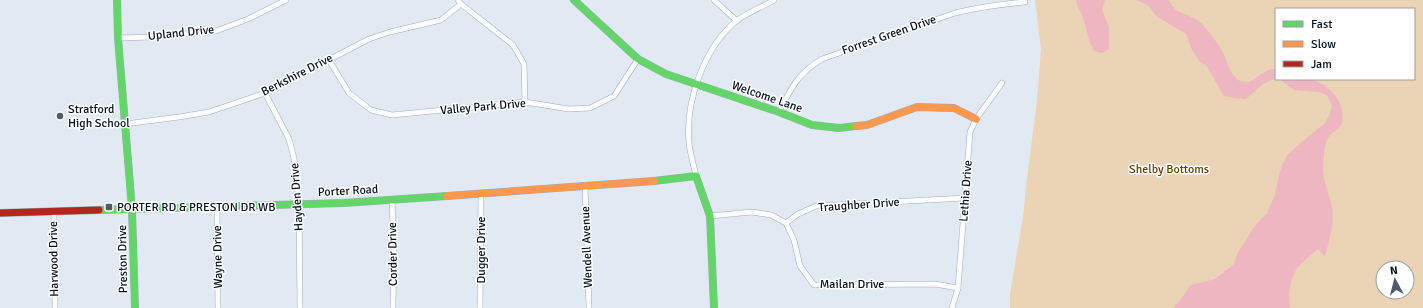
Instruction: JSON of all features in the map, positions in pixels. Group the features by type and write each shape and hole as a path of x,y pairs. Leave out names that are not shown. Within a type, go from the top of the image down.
{"street":[{"name":"Preston Drive","path":"117,0 118,38 132,209 135,308"},
{"name":"Upland Drive","path":"118,38 153,37 216,30 248,19 286,0"},
{"name":"Welcome Lane","path":"574,0 638,59 666,74 779,112 812,125 839,128 867,125 917,107 954,108 976,119"},
{"path":"714,0 737,21"},
{"path":"714,308 710,216 696,176 689,144 689,114 697,85 706,61 721,36 737,21 774,0"},
{"path":"460,2 513,45 524,64 525,102"},
{"name":"Berkshire Drive","path":"125,124 209,112 265,93 381,34 441,20 460,2"},
{"name":"Forrest Green Drive","path":"779,112 796,80 808,68 822,59 955,13 997,4 1025,2"},
{"name":"Valley Park Drive","path":"329,60 349,93 371,110 392,115 525,102 569,109 590,108 614,96 638,59"},
{"name":"Lethia Drive","path":"952,308 958,288 970,132 976,119 1002,83"},
{"name":"Hayden Drive","path":"265,93 290,139 294,158 299,204 300,308"},
{"name":"Porter Road","path":"0,213 392,200 668,180 696,176"},
{"name":"Wendell Avenue","path":"585,185 589,308"},
{"name":"Dugger Drive","path":"480,308 481,193"},
{"name":"Traughber Drive","path":"786,223 798,214 816,206 966,198"},
{"name":"Corder Drive","path":"392,200 394,308"},
{"name":"Wayne Drive","path":"217,206 218,308"},
{"name":"Harwood Drive","path":"54,211 55,308"},
{"path":"710,216 752,212 771,215 786,223"},
{"name":"Mailan Drive","path":"786,223 794,240 800,266 814,285 935,284 958,288"}],"green space":[{"name":"Shelby Bottoms","path":"1035,0 1423,0 1423,308 1010,308 1010,294 1023,217 1037,101 1041,49"}],"shaded area":[{"path":"1076,0 1105,0 1102,10 1109,27 1109,49 1102,53 1094,51"},
{"path":"1137,0 1168,0 1176,10 1201,23 1220,47 1232,74 1240,81 1249,82 1271,69 1275,69 1275,78 1263,84 1246,99 1224,96 1206,65 1200,62 1192,50 1186,34 1156,16 1149,6"},
{"path":"1280,80 1316,81 1324,85 1336,96 1342,110 1343,117 1341,125 1330,135 1324,151 1323,173 1333,212 1331,232 1325,257 1318,249 1297,268 1291,284 1289,297 1290,308 1175,308 1174,306 1179,302 1191,285 1215,279 1234,264 1238,252 1254,227 1267,213 1275,195 1279,174 1288,154 1325,123 1329,116 1332,106 1327,95 1319,92 1294,90"}],"traffic: fast":[{"path":"117,0 118,38 132,209 135,308"},
{"path":"574,0 638,59 666,74 779,112 812,125 839,128 856,126"},
{"path":"654,181 696,176 710,216 714,308"},
{"path":"99,210 344,203 447,196"}],"traffic: slow":[{"path":"856,126 867,125 917,107 954,108 976,119"},
{"path":"447,196 654,181"}],"traffic: jam":[{"path":"0,213 99,210"}],"place":[{"name":"Stratford High School","path":"60,116"},
{"name":"PORTER RD & PRESTON DR WB","path":"109,207"}]}
